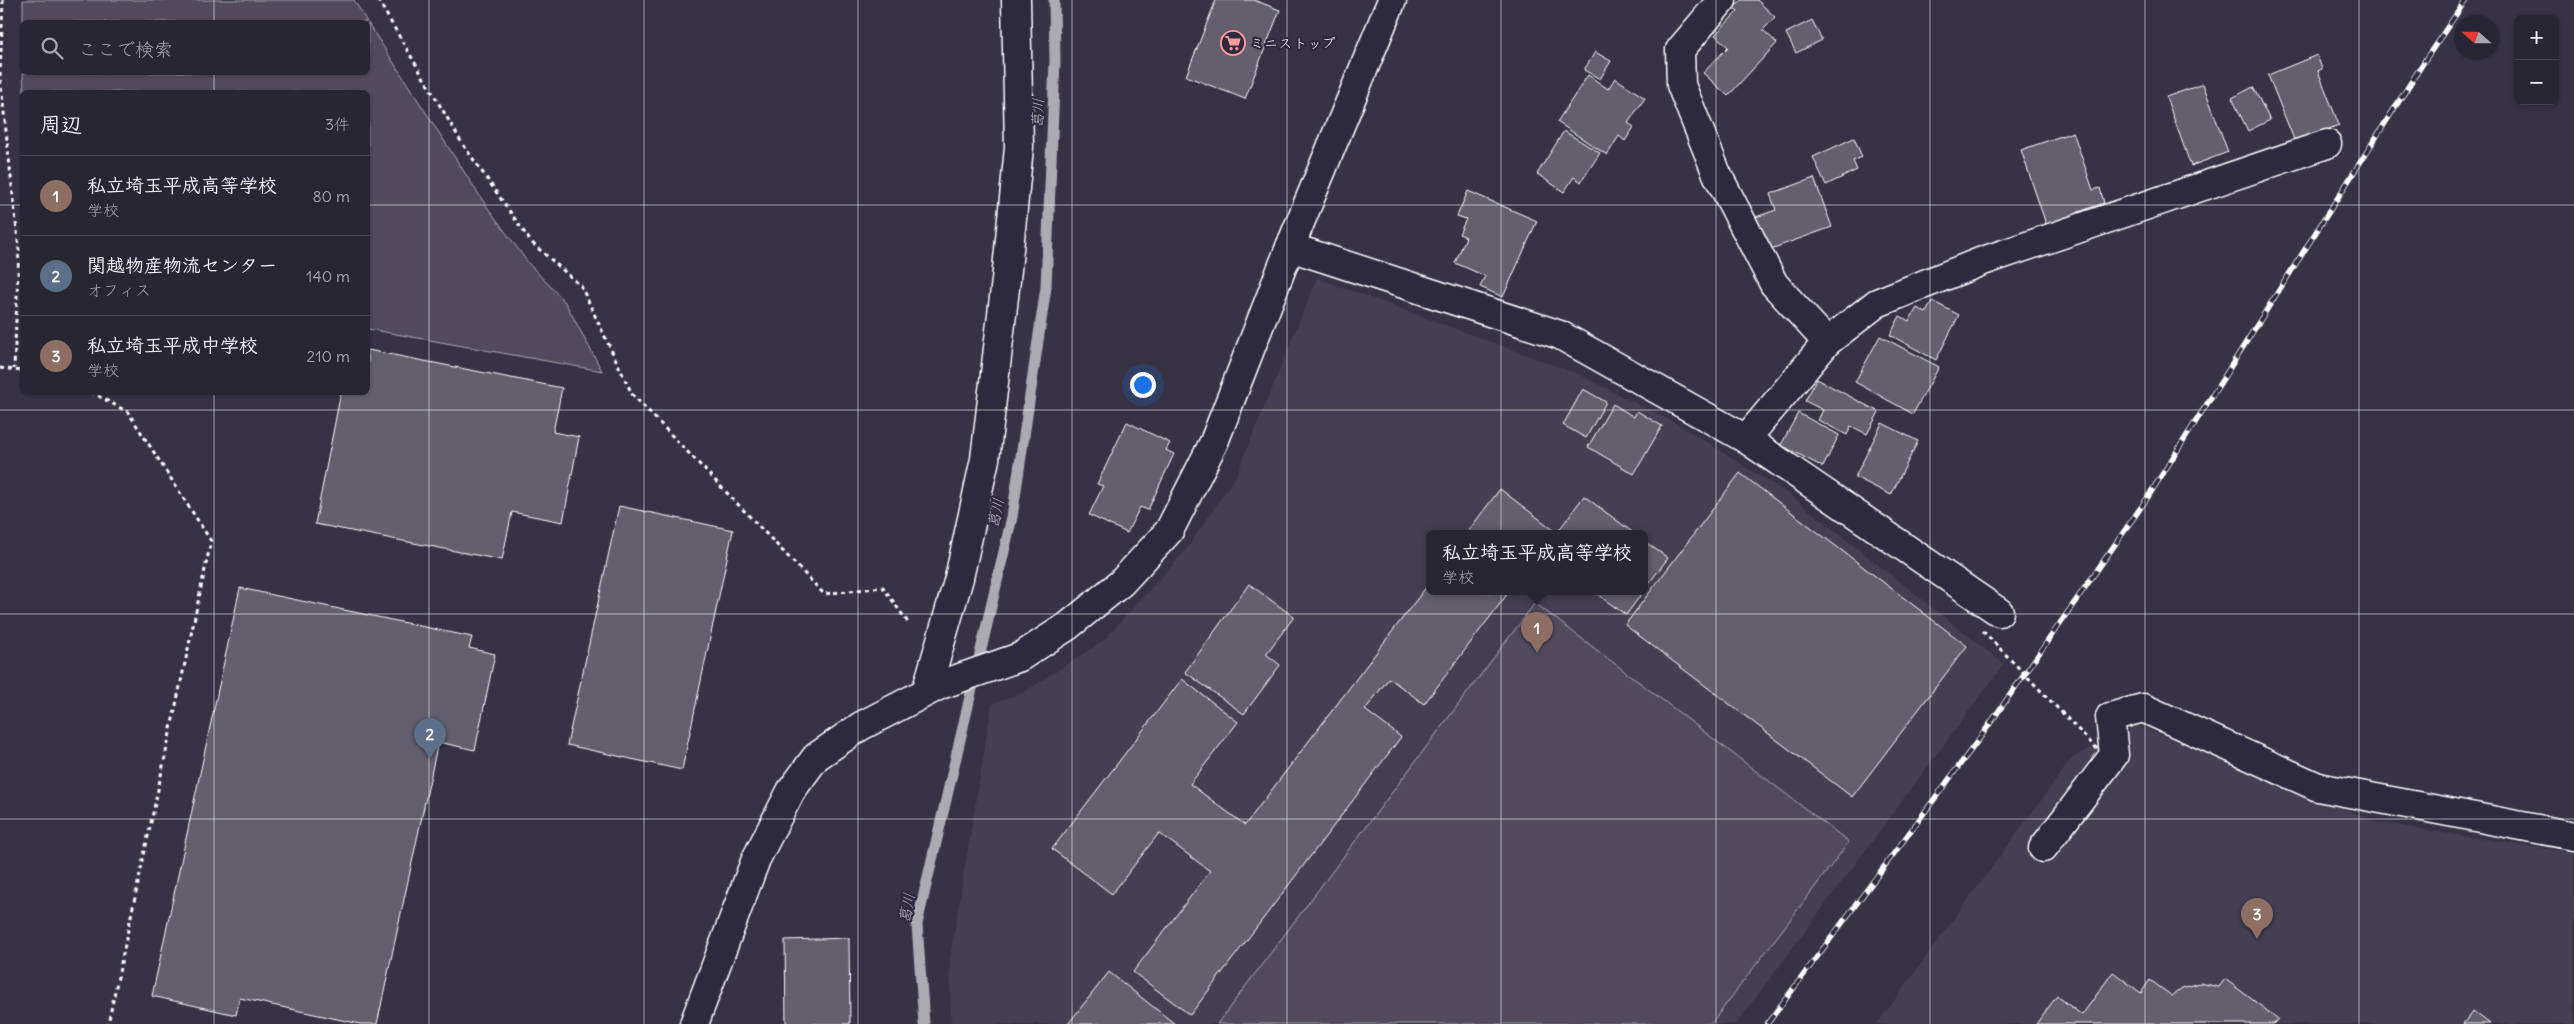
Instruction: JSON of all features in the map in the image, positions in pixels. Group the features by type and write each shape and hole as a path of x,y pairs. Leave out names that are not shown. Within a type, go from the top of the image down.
{"street":[{"path":"934,679 959,578 985,459 1019,147 1016,0"},
{"path":"694,1024 756,860 791,791 816,757 934,679 988,670 1020,657 1068,626 1121,583 1169,531 1214,442 1290,247 1392,0"},
{"path":"1722,0 1680,50 1681,85 1717,174 1774,284 1827,342"},
{"path":"1746,439 1827,342 1876,303 1980,262 2328,144"},
{"path":"1290,247 1560,335 1746,439 1991,622"},
{"path":"2043,848 2114,755 2110,716 2143,708 2318,787 2574,836"}],"path":[{"path":"3,0 0,76 19,250 14,369"},
{"path":"378,0 462,143 531,242 581,286 632,394 824,594 883,587 934,679"},
{"path":"0,368 20,370"},
{"path":"97,395 128,412 211,541 108,1024"},
{"path":"1991,622 2097,748"}],"shaded area":[{"path":"23,0 354,0 366,20 23,20"},
{"path":"370,26 485,204 529,264 565,302 602,371 370,329 370,90 24,90 23,75 370,75"},
{"path":"1317,278 1578,374 1683,427 1791,496 2004,664 1736,1024 951,1024 950,958 992,704 1023,693 1103,641 1187,549 1237,474"},
{"path":"1535,603 1849,842 1711,1024 1217,1024"},
{"path":"2137,725 2379,823 2574,853 2574,1024 1877,1024 2072,758"}],"building":[{"name":"ミニストップ","path":"1216,0 1254,0 1280,10 1245,99 1186,76"},
{"path":"1741,0 1757,0 1775,17 1763,30 1777,43 1728,96 1703,73 1728,47 1715,35 1738,11 1734,8"},
{"path":"1812,20 1822,40 1796,53 1786,33"},
{"path":"1595,52 1611,61 1600,79 1584,70"},
{"path":"2317,55 2322,69 2318,71 2339,125 2295,142 2268,75"},
{"path":"1588,75 1608,89 1615,78 1645,98 1628,123 1634,127 1625,141 1619,136 1607,155 1557,122"},
{"path":"2203,84 2228,152 2191,166 2166,97"},
{"path":"2253,87 2270,120 2248,131 2232,98"},
{"path":"1564,131 1600,153 1581,182 1574,177 1564,192 1537,174"},
{"path":"2073,132 2093,190 2100,188 2104,203 2078,212 2079,216 2047,227 2021,150"},
{"path":"1854,138 1862,157 1853,161 1857,170 1826,185 1813,157"},
{"path":"1814,178 1832,227 1768,250 1756,217 1776,210 1770,194"},
{"path":"1468,191 1537,221 1503,297 1480,287 1485,276 1455,263 1466,237 1459,234 1466,219 1457,216"},
{"path":"1932,301 1959,315 1936,360 1890,335 1900,316 1909,321 1917,308 1926,313"},
{"path":"1880,336 1939,367 1913,414 1855,382"},
{"path":"370,350 562,388 553,432 579,437 563,522 512,512 502,560 315,524 340,395 370,395"},
{"path":"1817,379 1879,412 1867,434 1851,426 1847,435 1818,420 1823,410 1805,401"},
{"path":"1583,389 1606,402 1586,438 1563,425"},
{"path":"1613,404 1634,417 1637,411 1662,426 1634,474 1588,447"},
{"path":"1798,413 1839,435 1823,467 1781,445"},
{"path":"1127,422 1170,443 1166,450 1174,454 1148,510 1140,507 1127,533 1089,515 1103,486 1097,484"},
{"path":"1882,423 1918,441 1891,495 1855,477"},
{"path":"1740,473 1967,646 1852,797 1625,625"},
{"path":"1500,489 1554,530 1469,530"},
{"path":"1584,496 1630,530 1559,530"},
{"path":"619,506 733,530 682,770 567,745"},
{"path":"1648,544 1668,558 1648,585"},
{"path":"1249,584 1294,617 1266,654 1280,665 1244,714 1185,672"},
{"path":"1426,587 1426,595 1507,595 1424,704 1389,678 1365,710 1401,737 1190,1015 1133,972 1210,871 1159,833 1112,894 1052,849 1182,679 1238,722 1190,784 1245,825"},
{"path":"240,588 472,637 469,648 495,654 475,750 438,742 377,1024 360,1024 240,998 236,1015 152,996"},
{"path":"1598,595 1641,595 1626,615"},
{"path":"849,938 850,1024 786,1024 785,940"},
{"path":"1109,972 1175,1024 1068,1024"},
{"path":"2113,972 2141,993 2150,980 2172,996 2182,988 2200,983 2219,987 2225,979 2278,1019 2273,1024 2036,1024 2057,996 2082,1015"},
{"path":"2473,1011 2490,1024 2463,1024"}],"waterway":[{"name":"葛川","path":"924,1024 917,924 1012,517 1046,287 1055,61 1054,0"}],"railway":[{"path":"1767,1024 1982,735 2146,500 2427,57 2466,0"}],"place":[{"name":"ミニストップ","path":"1233,43"},
{"name":"私立埼玉平成高等学校","path":"1537,653"},
{"name":"関越物産物流センター","path":"430,759"},
{"name":"私立埼玉平成中学校","path":"2257,939"}]}
